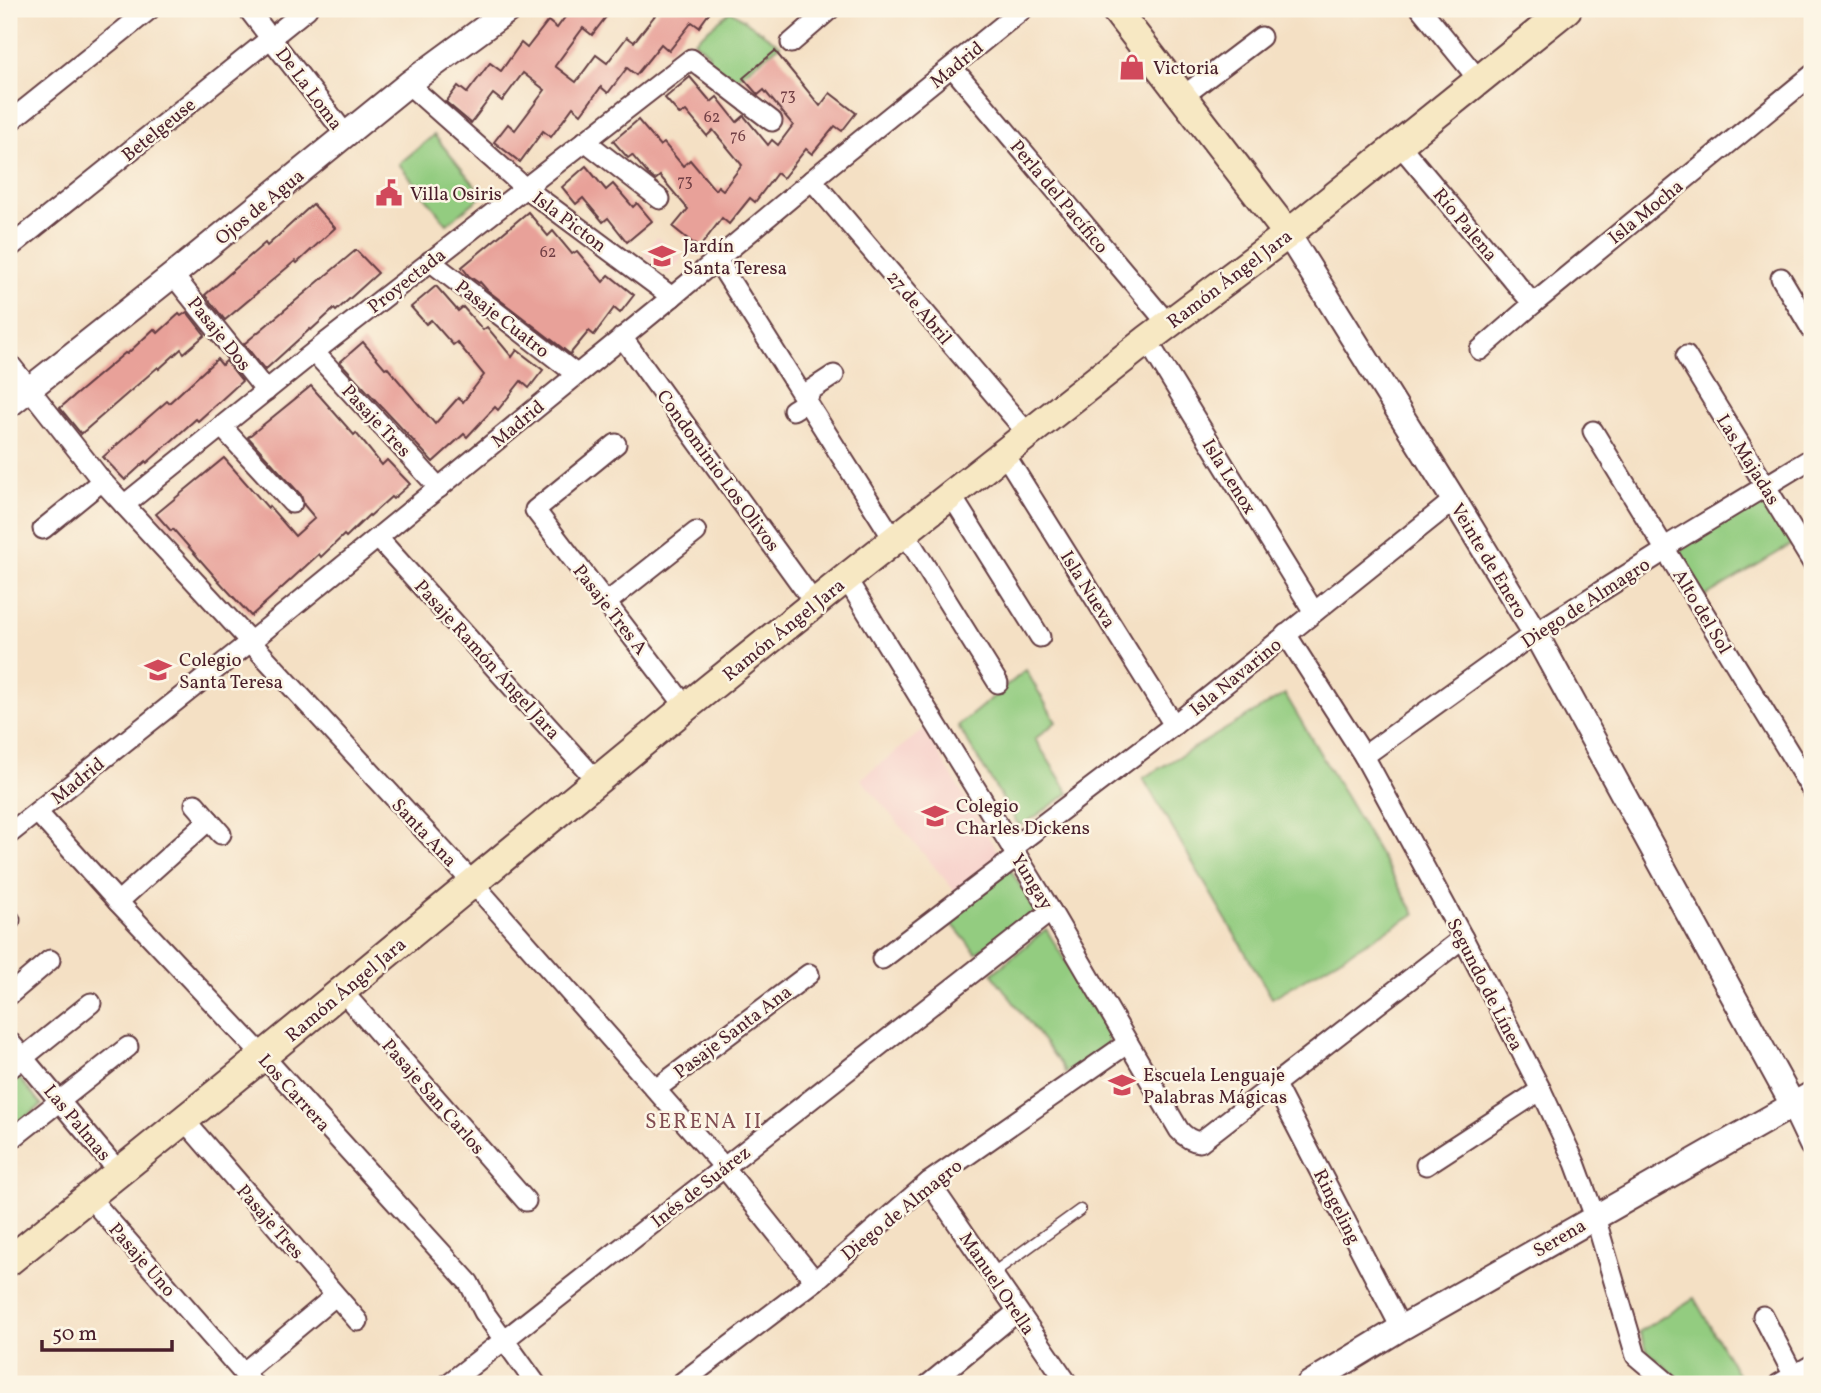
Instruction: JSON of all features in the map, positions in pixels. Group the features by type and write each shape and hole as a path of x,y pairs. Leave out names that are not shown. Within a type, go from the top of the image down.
{"main road":[{"name":"Veinte de Enero","path":"1115,9 1288,234"},
{"name":"Ramón Ángel Jara","path":"9,1261 846,578 1157,332 1288,234 1567,9"}],"street":[{"path":"9,122 150,9"},
{"name":"De La Loma","path":"248,9 345,135"},
{"name":"Betelgeuse","path":"9,248 306,9"},
{"name":"Ojos de Agua","path":"9,405 408,84 510,9"},
{"path":"791,43 830,9"},
{"name":"Madrid","path":"11,827 37,812 250,642 1023,9"},
{"path":"1421,9 1479,80"},
{"path":"1182,97 1261,37"},
{"name":"Proyectada","path":"124,505 314,352 691,59 772,121"},
{"name":"Perla del Pacífico","path":"952,67 1157,332"},
{"name":"Isla Mocha","path":"1480,350 1812,75"},
{"name":"Isla Picton","path":"408,84 524,187 672,297"},
{"path":"584,141 660,199"},
{"name":"Río Palena","path":"1399,144 1533,304"},
{"name":"27 de Abril","path":"812,180 1028,434"},
{"name":"Veinte de Enero","path":"1288,234 1535,633 1803,1100 1812,1145"},
{"path":"717,260 800,406 899,536 998,683"},
{"name":"Pasaje Cuatro","path":"430,261 576,374"},
{"name":"Pasaje Dos","path":"173,275 266,391"},
{"path":"1781,278 1812,330"},
{"name":"Isla Lenox","path":"1157,332 1314,612"},
{"name":"Condominio Los Olivos","path":"622,338 815,604"},
{"name":"Pasaje Tres","path":"314,352 439,488"},
{"name":"Las Majadas","path":"1686,356 1812,562"},
{"name":"Santa Ana","path":"9,363 102,481 473,883 724,1167 815,1281"},
{"path":"800,406 811,390 834,375"},
{"path":"222,427 292,503"},
{"name":"Alto del Sol","path":"1593,431 1812,790"},
{"name":"Pasaje Tres A","path":"616,444 535,510 686,707"},
{"name":"Isla Nueva","path":"1004,453 1174,725"},
{"name":"Diego de Almagro","path":"1364,756 1535,633 1666,550 1670,544 1812,458"},
{"path":"43,530 102,481"},
{"path":"951,495 1041,637"},
{"name":"Isla Navarino","path":"882,959 1454,500"},
{"path":"606,603 696,532"},
{"name":"Pasaje Ramón Ángel Jara","path":"377,538 597,781"},
{"name":"Yungay","path":"846,578 1051,911 1179,1130 1188,1138 1200,1142 1275,1085"},
{"name":"Segundo de Línea","path":"1286,634 1364,756 1463,938 1541,1090 1575,1163 1595,1217 1646,1384"},
{"path":"118,902 215,827 195,804"},
{"name":"Los Carrera","path":"37,812 469,1283 484,1312 536,1384"},
{"name":"Inés de Suárez","path":"448,1384 1051,911"},
{"path":"1275,1085 1463,938"},
{"path":"9,995 50,960"},
{"name":"Pasaje Santa Ana","path":"656,1089 809,974"},
{"name":"Pasaje San Carlos","path":"342,990 526,1201"},
{"path":"16,1063 91,1003"},
{"name":"Las Palmas","path":"9,1041 16,1063 59,1100 119,1172"},
{"name":"Diego de Almagro","path":"680,1384 815,1281 929,1182 1128,1043"},
{"path":"9,1141 128,1047"},
{"name":"Ringeling","path":"1275,1085 1401,1328"},
{"path":"1426,1166 1541,1090"},
{"name":"Serena","path":"1313,1383 1401,1328 1803,1100"},
{"name":"Pasaje Tres","path":"184,1120 358,1321"},
{"name":"Manuel Orella","path":"929,1182 1068,1384"},
{"name":"Pasaje Uno","path":"89,1197 248,1378"},
{"path":"248,1378 335,1296"},
{"path":"929,1384 1017,1312"},
{"path":"1762,1316 1787,1380 1812,1365"},
{"path":"1636,1356 1668,1384"}],"lane":[{"path":"993,1273 1080,1210"}],"shaded area":[{"name":"Jardín Santa Teresa","path":"657,237 682,257 668,275 643,255"},
{"name":"Colegio Charles Dickens","path":"924,729 999,854 996,865 958,895 861,779"}],"green space":[{"path":"731,11 780,45 732,82 702,61 709,54 694,41"},
{"path":"434,135 483,195 447,224 399,164"},
{"path":"1765,495 1794,543 1704,597 1676,553"},
{"path":"1026,670 1056,722 1035,739 1069,793 1023,825 1018,824 958,726"},
{"path":"1285,694 1415,914 1272,998 1143,778"},
{"path":"1010,869 1036,911 976,953 948,919"},
{"path":"1046,929 1108,1032 1109,1043 1065,1073 992,974"},
{"path":"14,1072 42,1105 9,1130 9,1076"},
{"path":"1694,1298 1743,1384 1685,1384 1648,1352 1639,1332"}],"building":[{"path":"571,9 612,9 592,35 583,28 555,66 576,82 596,55 607,63 627,37 634,42 660,9 712,9 699,27 692,22 669,51 661,44 636,75 627,68 608,93 601,87 581,114 573,107 551,137 543,131 520,162 494,142 508,124 515,130 545,90 523,73 502,101 493,94 471,123 446,102 458,86 467,93 490,63 501,71 521,43 527,48 548,21 557,28"},
{"path":"775,51 820,106 830,93 856,113 842,131 835,126 812,154 806,149 783,178 777,173 755,202 750,198 729,224 722,218 699,248 673,227 688,209 660,176 655,180 632,155 628,158 613,141 638,120 660,146 664,143 683,166 690,160 715,190 718,186 723,190 742,165 713,130 707,136 686,111 680,115 665,98 690,77 711,102 717,97 737,122 744,116 768,145 772,140 778,145 793,125 764,90 758,95 743,78"},
{"path":"586,166 606,190 613,184 633,207 637,203 652,221 627,242 608,218 603,222 583,198 576,204 562,187"},
{"path":"313,204 335,228 297,263 295,261 225,320 205,295 265,243 267,246"},
{"path":"528,212 548,236 553,231 572,254 577,251 603,282 609,275 634,295 620,313 614,308 594,335 589,331 570,354 469,276 462,267"},
{"path":"356,250 378,273 265,370 244,344"},
{"path":"436,286 458,311 463,307 483,330 487,327 512,357 517,350 543,370 529,388 521,381 498,410 495,407 467,437 464,434 433,462 340,362 363,342 435,424 458,398 463,402 484,375 457,342 453,345 431,320 426,324 411,307"},
{"path":"187,312 205,335 184,353 181,349 159,369 158,367 81,434 60,408 154,329 158,333 179,314 181,316"},
{"path":"217,359 222,365 226,361 242,381 198,421 196,419 125,480 103,457"},
{"path":"311,386 382,465 387,460 410,484 369,515 346,537 344,535 321,557 319,554 251,616 173,529 171,531 156,514 224,458 295,536 315,518 304,505 301,495 248,437"}],"place":[{"name":"Victoria","path":"1132,67"},
{"name":"Villa Osiris","path":"389,193"},
{"name":"Jardín Santa Teresa","path":"662,256"},
{"name":"Colegio Santa Teresa","path":"158,670"},
{"name":"Colegio Charles Dickens","path":"935,816"},
{"name":"Escuela Lenguaje Palabras Mágicas","path":"1122,1085"}],"district":[{"name":"SERENA II","path":"704,1121"}]}
